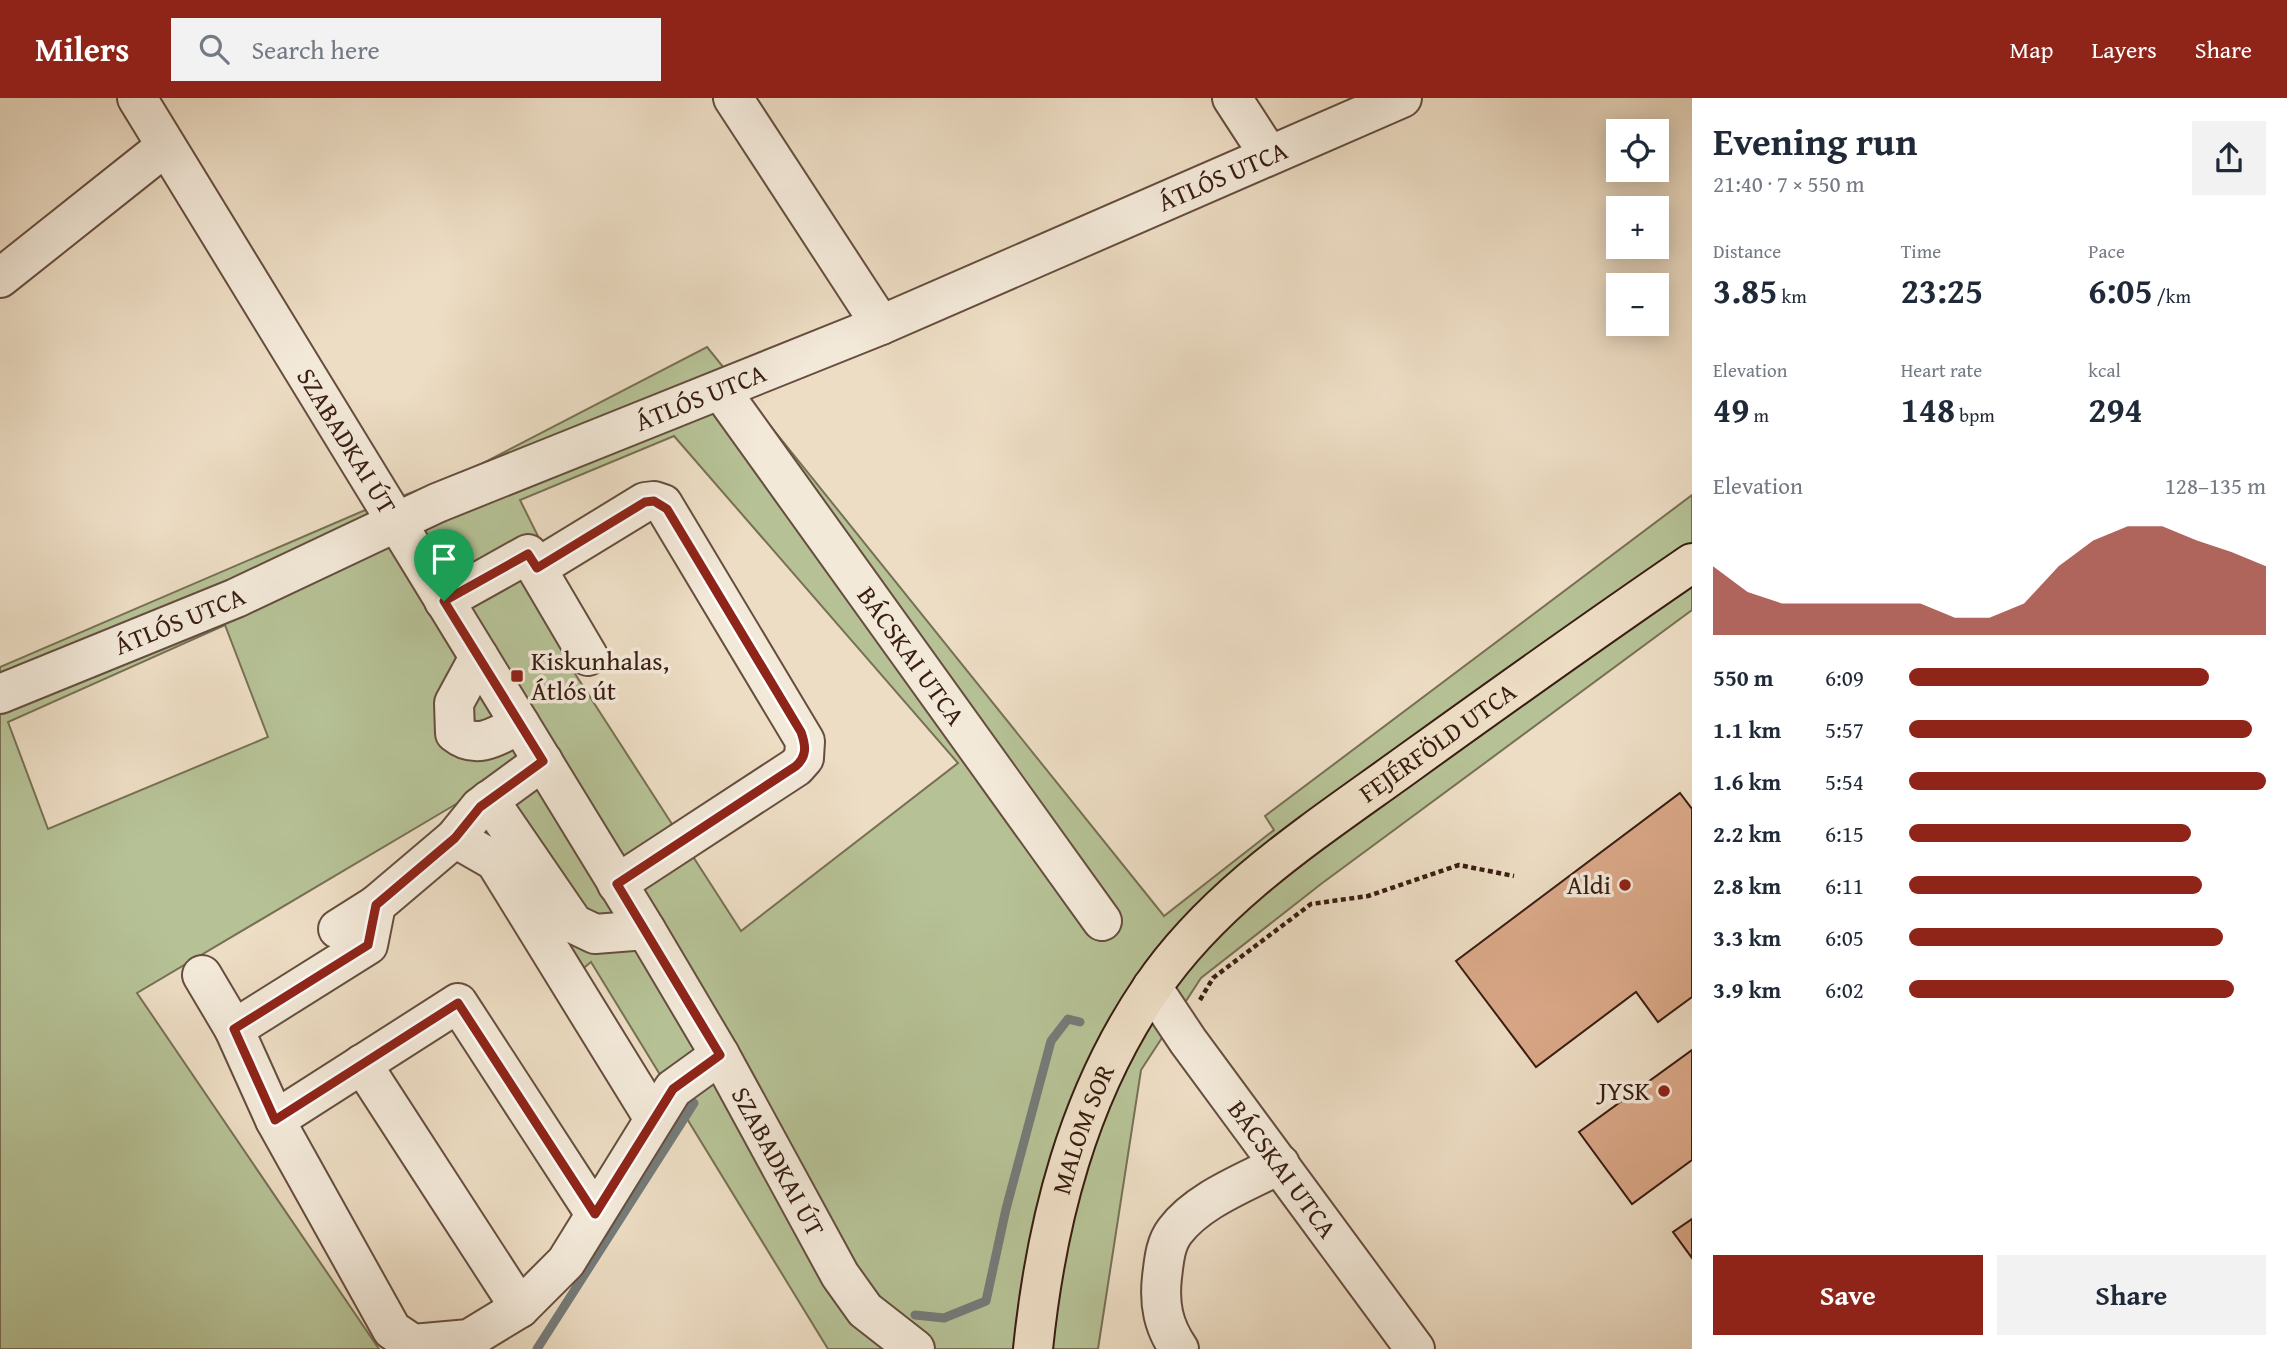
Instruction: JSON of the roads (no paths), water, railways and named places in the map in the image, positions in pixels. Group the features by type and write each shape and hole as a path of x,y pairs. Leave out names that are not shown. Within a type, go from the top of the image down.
{"main road":[{"name":"FEJÉRFÖLD UTCA","path":"1195,935 1239,892 1352,804 1692,563"},
{"name":"MALOM SOR","path":"1033,1349 1049,1233 1066,1170 1111,1054 1152,987 1195,935"}],"street":[{"name":"SZABADKAI ÚT","path":"137,98 646,930 720,1055 839,1275 865,1310 906,1347"},
{"path":"733,98 881,325"},
{"path":"1232,98 1269,155"},
{"name":"ÁTLÓS UTCA","path":"0,694 236,598 397,521 881,325 1402,98"},
{"path":"0,278 166,145"},
{"name":"BÁCSKAI UTCA","path":"721,391 1102,921"},
{"path":"537,568 645,502 654,501 663,505 801,732 806,746 804,758 796,766 617,884"},
{"path":"444,601 528,554 588,656"},
{"path":"479,657 454,703 455,733 464,741 476,742 492,739 520,724"},
{"path":"338,929 376,905 455,838 489,800 543,761"},
{"path":"489,800 575,924 595,934 646,930"},
{"path":"455,838 495,861 654,1119"},
{"path":"234,1029 368,945 376,905"},
{"path":"202,975 234,1029 275,1120 392,1330 413,1344 470,1339 520,1308 566,1262 673,1089 720,1055"},
{"name":"BÁCSKAI UTCA","path":"1152,987 1188,1041 1415,1349"},
{"path":"275,1120 458,1003 595,1214"},
{"path":"362,1064 520,1308"},
{"path":"1179,1349 1162,1313 1160,1291 1167,1247 1175,1231 1194,1212 1280,1164"}],"waterway":[{"path":"915,1315 944,1318 986,1301 1006,1209 1051,1041 1068,1019 1080,1022"},
{"path":"537,1349 694,1103"}],"place":[{"name":"Kiskunhalas, Átlós út","path":"517,676"},
{"name":"Aldi","path":"1625,885"},
{"name":"JYSK","path":"1664,1091"}]}
